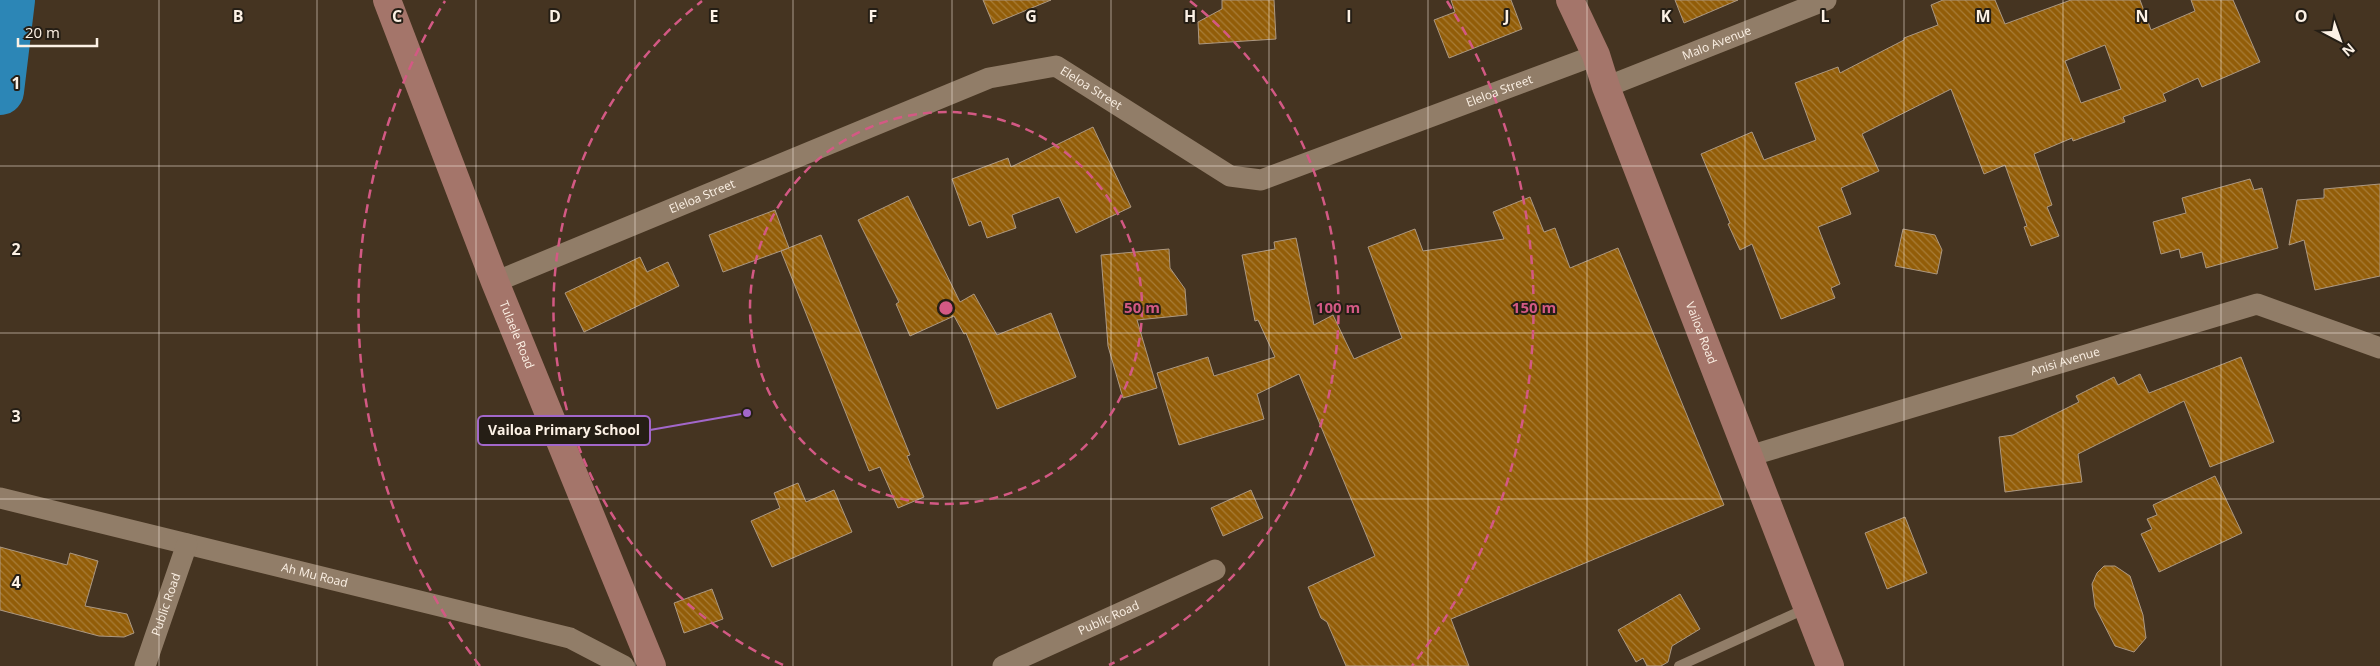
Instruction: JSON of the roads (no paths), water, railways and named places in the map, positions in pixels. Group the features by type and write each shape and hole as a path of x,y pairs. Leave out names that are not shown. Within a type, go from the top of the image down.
{"main road":[{"name":"Tulaele Road","path":"387,0 496,282 652,666"},
{"name":"Vailoa Road","path":"1570,0 1596,55 1606,87 1830,666"}],"street":[{"name":"Malo Avenue","path":"1606,87 1826,0"},
{"name":"Eleloa Street","path":"496,282 989,78 1056,66 1230,176 1261,180 1596,55"},
{"name":"Anisi Avenue","path":"1749,456 2257,304 2380,348"},
{"name":"Ah Mu Road","path":"0,498 570,638 624,666"},
{"name":"Public Road","path":"145,666 187,544"},
{"name":"Public Road","path":"1003,666 1215,570"}],"lane":[{"path":"1679,666 1808,607"}],"waterway":[{"path":"0,91 11,0"}],"place":[{"name":"Vailoa Primary School","path":"747,413"}]}
